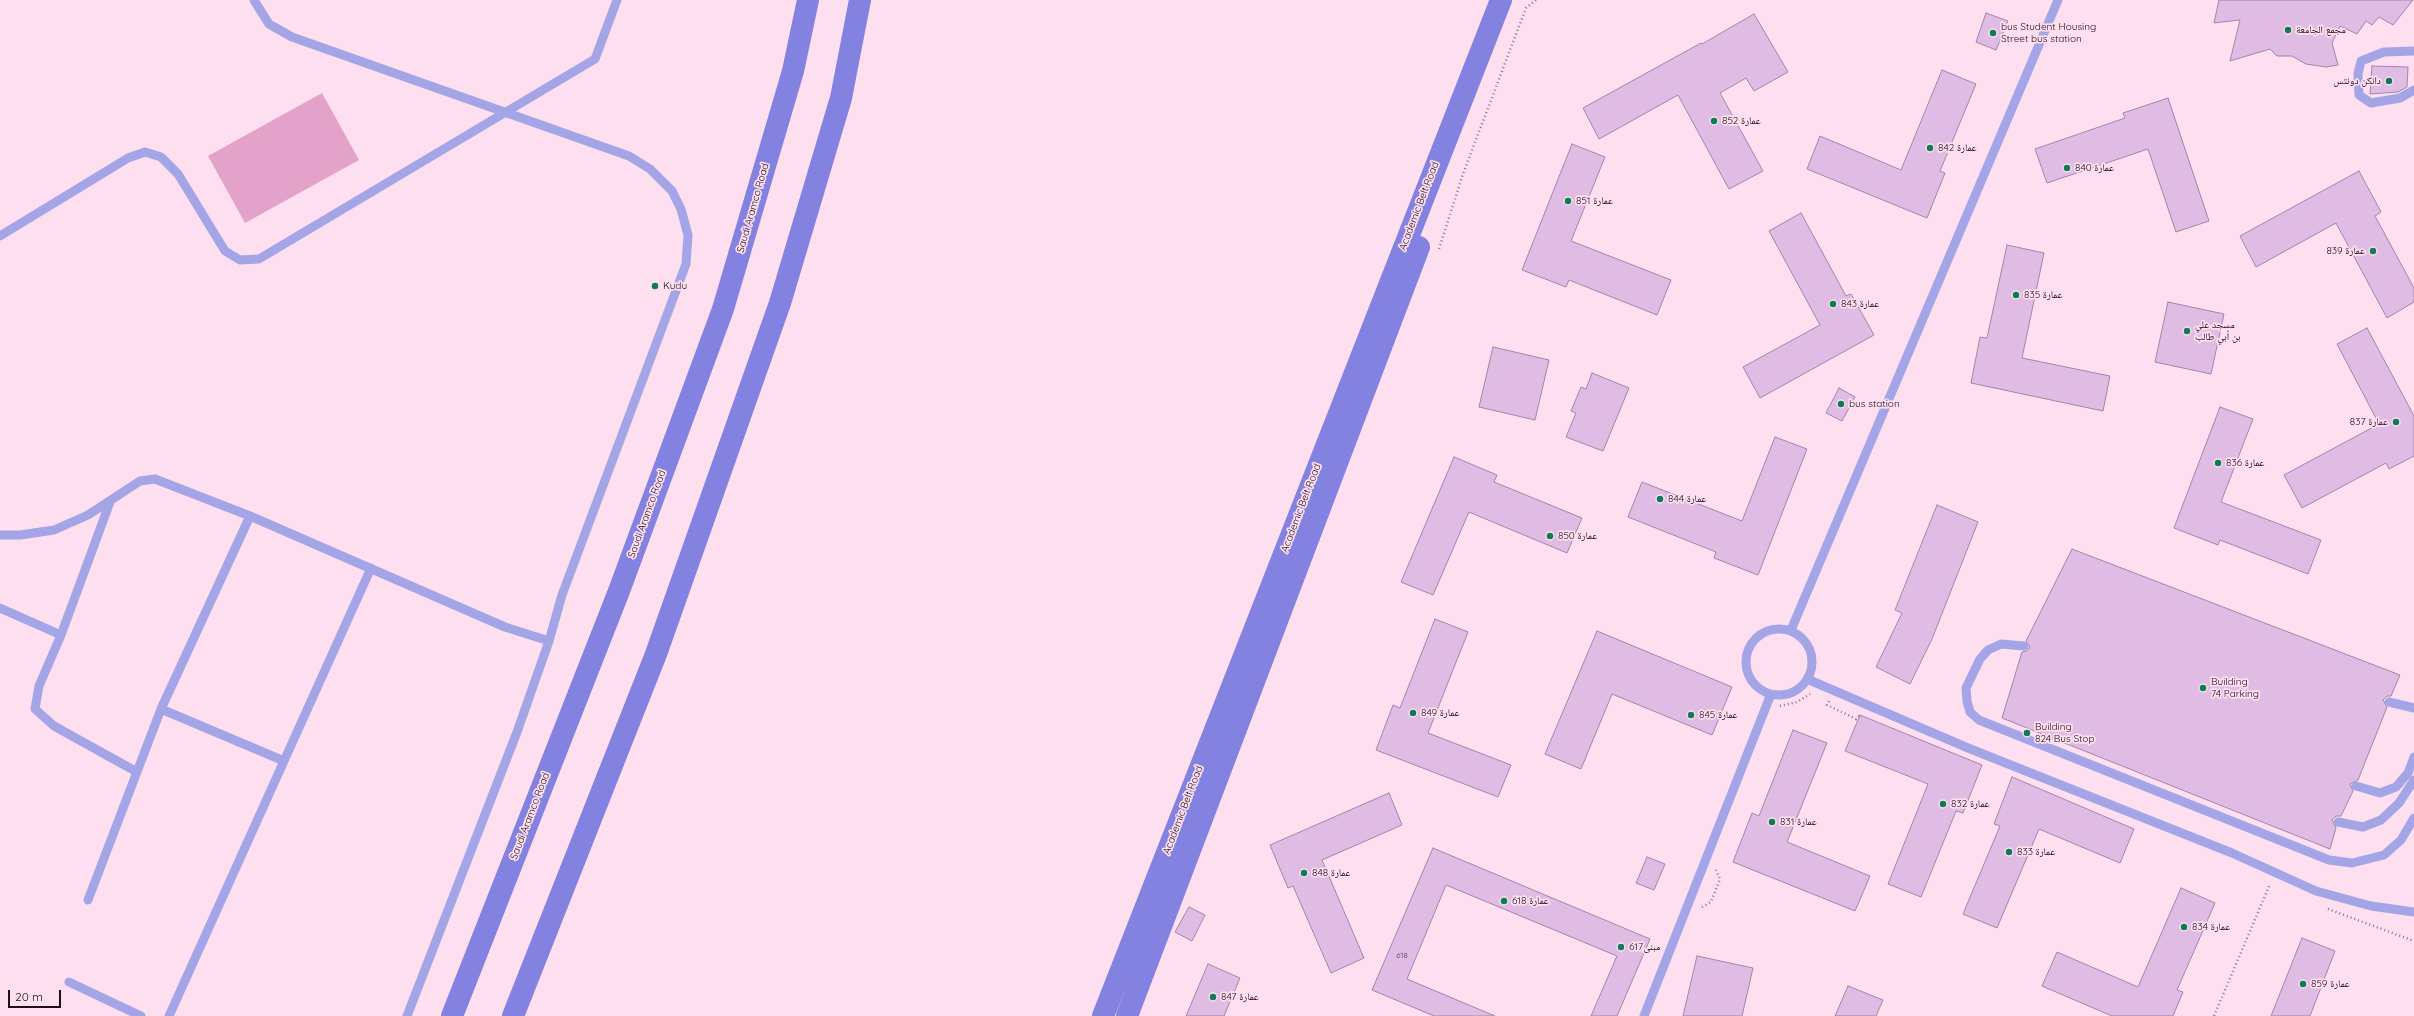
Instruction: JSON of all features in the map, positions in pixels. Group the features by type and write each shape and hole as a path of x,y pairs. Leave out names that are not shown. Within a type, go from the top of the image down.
{"street":[{"name":"Saudi Aramco Road","path":"452,1016 619,591 723,309 793,71 808,0"},
{"path":"513,1016 656,654 780,303 841,98 860,0"},
{"name":"Academic Belt Road","path":"1103,1016 1445,138 1501,0"},
{"name":"Academic Belt Road","path":"1126,1016 1419,247 1461,129 1513,0"}],"lane":[{"path":"254,0 269,24 292,37 629,156 650,169 672,191 681,209 688,235 686,264 681,279 562,595 549,641 517,732 407,1016"},
{"path":"0,236 128,158 145,152 161,157 178,174 225,251 240,260 259,259 595,59 617,0"},
{"path":"1791,630 2058,0"},
{"path":"2414,51 2384,52 2361,61 2358,74 2359,95 2371,103 2400,98 2414,90"},
{"path":"0,535 20,535 54,530 110,502 125,489 140,481 155,479 250,516 505,627 549,641"},
{"path":"110,502 61,635 39,686 35,709 54,726 137,772"},
{"path":"88,900 161,710 250,516"},
{"path":"169,1016 371,568"},
{"path":"0,608 61,635"},
{"path":"1775,629 1791,630 1806,642 1811,650 1812,665 1807,679 1792,693 1771,694 1753,683 1746,663 1747,652 1760,635 1775,629"},
{"path":"2024,646 2001,644 1988,650 1980,659 1966,688 1970,712 1979,720 2329,860 2352,863 2384,855 2401,840 2414,818"},
{"path":"1807,679 1968,748 2232,853 2316,891 2372,906 2414,912"},
{"path":"1644,1016 1771,694"},
{"path":"2389,702 2414,708"},
{"path":"161,710 284,761"},
{"path":"2356,786 2380,793 2396,787 2408,773 2414,758"},
{"path":"2338,822 2363,827 2381,820 2399,803 2414,780"},
{"path":"70,982 142,1016"}],"path":[{"path":"1779,707 1797,702 1815,691"},
{"path":"1825,696 1830,699 1827,705 1856,719 1860,715 1866,718"},
{"path":"1696,909 1710,902 1720,879 1715,867"},
{"path":"2264,880 2277,884"},
{"path":"2214,1016 2270,882"},
{"path":"2327,908 2414,941"}],"shaded area":[{"path":"322,93 359,160 245,223 208,156"}],"building":[{"name":"مجمع الجامعة","path":"2219,0 2413,0 2393,25 2379,17 2372,25 2366,21 2357,34 2340,26 2332,43 2338,65 2326,67 2306,64 2292,56 2277,56 2270,49 2230,61 2240,20 2214,23"},
{"path":"1986,13 2008,21 1996,50 1976,42"},
{"name":"عمارة 852","path":"1754,14 1788,72 1754,91 1746,78 1720,93 1763,171 1729,189 1678,95 1599,139 1583,108 1701,43 1702,44"},
{"name":"دانكن دونتس","path":"2372,66 2408,67 2407,87 2398,92 2370,94"},
{"name":"عمارة 842","path":"1942,70 1976,84 1940,171 1945,173 1927,218 1807,169 1820,136 1901,170"},
{"name":"عمارة 840","path":"2168,98 2209,221 2176,232 2148,149 2047,183 2035,149 2125,118 2123,113"},
{"name":"عمارة 851","path":"1572,144 1605,157 1571,241 1671,280 1657,315 1569,280 1566,287 1522,270"},
{"name":"عمارة 839","path":"2359,171 2381,212 2375,216 2414,288 2414,302 2387,318 2336,223 2256,267 2240,236"},
{"name":"عمارة 843","path":"1801,213 1846,296 1851,294 1874,335 1760,398 1743,367 1820,325 1769,231"},
{"name":"عمارة 835","path":"2007,245 2044,253 2022,358 2110,376 2103,411 1971,383 1980,337 1987,338"},
{"path":"2168,302 2224,314 2211,374 2155,362"},
{"name":"عمارة 837","path":"2367,328 2414,416 2414,456 2389,469 2386,463 2302,508 2284,475 2379,424 2337,344"},
{"path":"1493,347 1549,360 1535,420 1479,407"},
{"path":"1592,373 1629,388 1603,451 1566,437 1576,413 1571,411 1581,387 1586,389"},
{"path":"1839,388 1855,397 1842,421 1826,413"},
{"name":"عمارة 836","path":"2220,407 2253,419 2221,502 2321,540 2308,574 2220,540 2218,545 2174,528"},
{"name":"عمارة 844","path":"1775,437 1807,449 1758,575 1714,558 1716,552 1628,517 1642,482 1742,521"},
{"name":"عمارة 850","path":"1454,457 1497,475 1494,482 1582,518 1567,553 1469,512 1433,595 1401,582"},
{"path":"1937,505 1978,522 1932,639 1910,684 1876,667 1902,613 1895,610"},
{"name":"Building 74 Parking","path":"2072,549 2400,675 2391,696 2387,696 2383,700 2387,707 2358,780 2350,784 2353,791 2341,816 2336,816 2332,820 2336,828 2330,849 2002,718 2022,652 2027,651 2030,647 2026,641"},
{"name":"عمارة 849","path":"1435,619 1468,632 1428,733 1511,765 1498,797 1376,750 1393,705 1400,708"},
{"name":"عمارة 845","path":"1597,631 1732,687 1712,735 1612,694 1581,769 1545,754"},
{"name":"عمارة 832","path":"1860,715 1982,765 1963,813 1956,811 1921,897 1888,884 1928,784 1845,751"},
{"name":"عمارة 831","path":"1793,730 1827,743 1787,842 1870,876 1855,911 1733,862 1752,813 1759,816"},
{"name":"عمارة 833","path":"2012,777 2134,829 2120,863 2039,829 1997,928 1963,914 2000,826 1994,824"},
{"name":"عمارة 848","path":"1389,793 1402,825 1322,860 1364,958 1331,973 1293,886 1288,888 1270,845"},
{"path":"1433,848 1650,939 1617,1016 1591,1016 1617,956 1446,885 1407,979 1495,1016 1434,1016 1372,990"},
{"path":"1647,857 1665,864 1654,890 1636,883"},
{"name":"عمارة 834","path":"2181,888 2215,903 2177,990 2183,992 2173,1016 2112,1016 2042,986 2057,952 2138,987"},
{"path":"1189,907 1205,915 1192,941 1175,932"},
{"name":"عمارة 859","path":"2302,938 2335,951 2310,1016 2271,1016"},
{"path":"1697,956 1753,968 1742,1016 1683,1016"},
{"name":"عمارة 847","path":"1208,964 1240,978 1224,1016 1186,1016"},
{"path":"1848,986 1883,1000 1876,1016 1835,1016"}],"place":[{"name":"مجمع الجامعة","path":"2288,30"},
{"name":"bus Student Housing Street bus station","path":"1993,33"},
{"name":"دانكن دونتس","path":"2389,81"},
{"name":"عمارة 852","path":"1714,121"},
{"name":"عمارة 842","path":"1930,148"},
{"name":"عمارة 840","path":"2067,168"},
{"name":"عمارة 851","path":"1568,201"},
{"name":"عمارة 839","path":"2373,251"},
{"name":"Kudu","path":"655,286"},
{"name":"عمارة 835","path":"2016,295"},
{"name":"عمارة 843","path":"1833,304"},
{"name":"مسجد علي بن أبي طالب","path":"2187,331"},
{"name":"bus station","path":"1841,404"},
{"name":"عمارة 837","path":"2396,422"},
{"name":"عمارة 836","path":"2218,463"},
{"name":"عمارة 844","path":"1660,499"},
{"name":"عمارة 850","path":"1550,536"},
{"name":"Building 74 Parking","path":"2203,688"},
{"name":"عمارة 849","path":"1413,713"},
{"name":"عمارة 845","path":"1691,715"},
{"name":"Building 824 Bus Stop","path":"2027,733"},
{"name":"عمارة 832","path":"1943,804"},
{"name":"عمارة 831","path":"1772,822"},
{"name":"عمارة 833","path":"2009,852"},
{"name":"عمارة 848","path":"1304,873"},
{"name":"عمارة 618","path":"1504,901"},
{"name":"عمارة 834","path":"2184,927"},
{"name":"مبنى617","path":"1621,947"},
{"name":"عمارة 859","path":"2303,984"},
{"name":"عمارة 847","path":"1213,997"}]}
